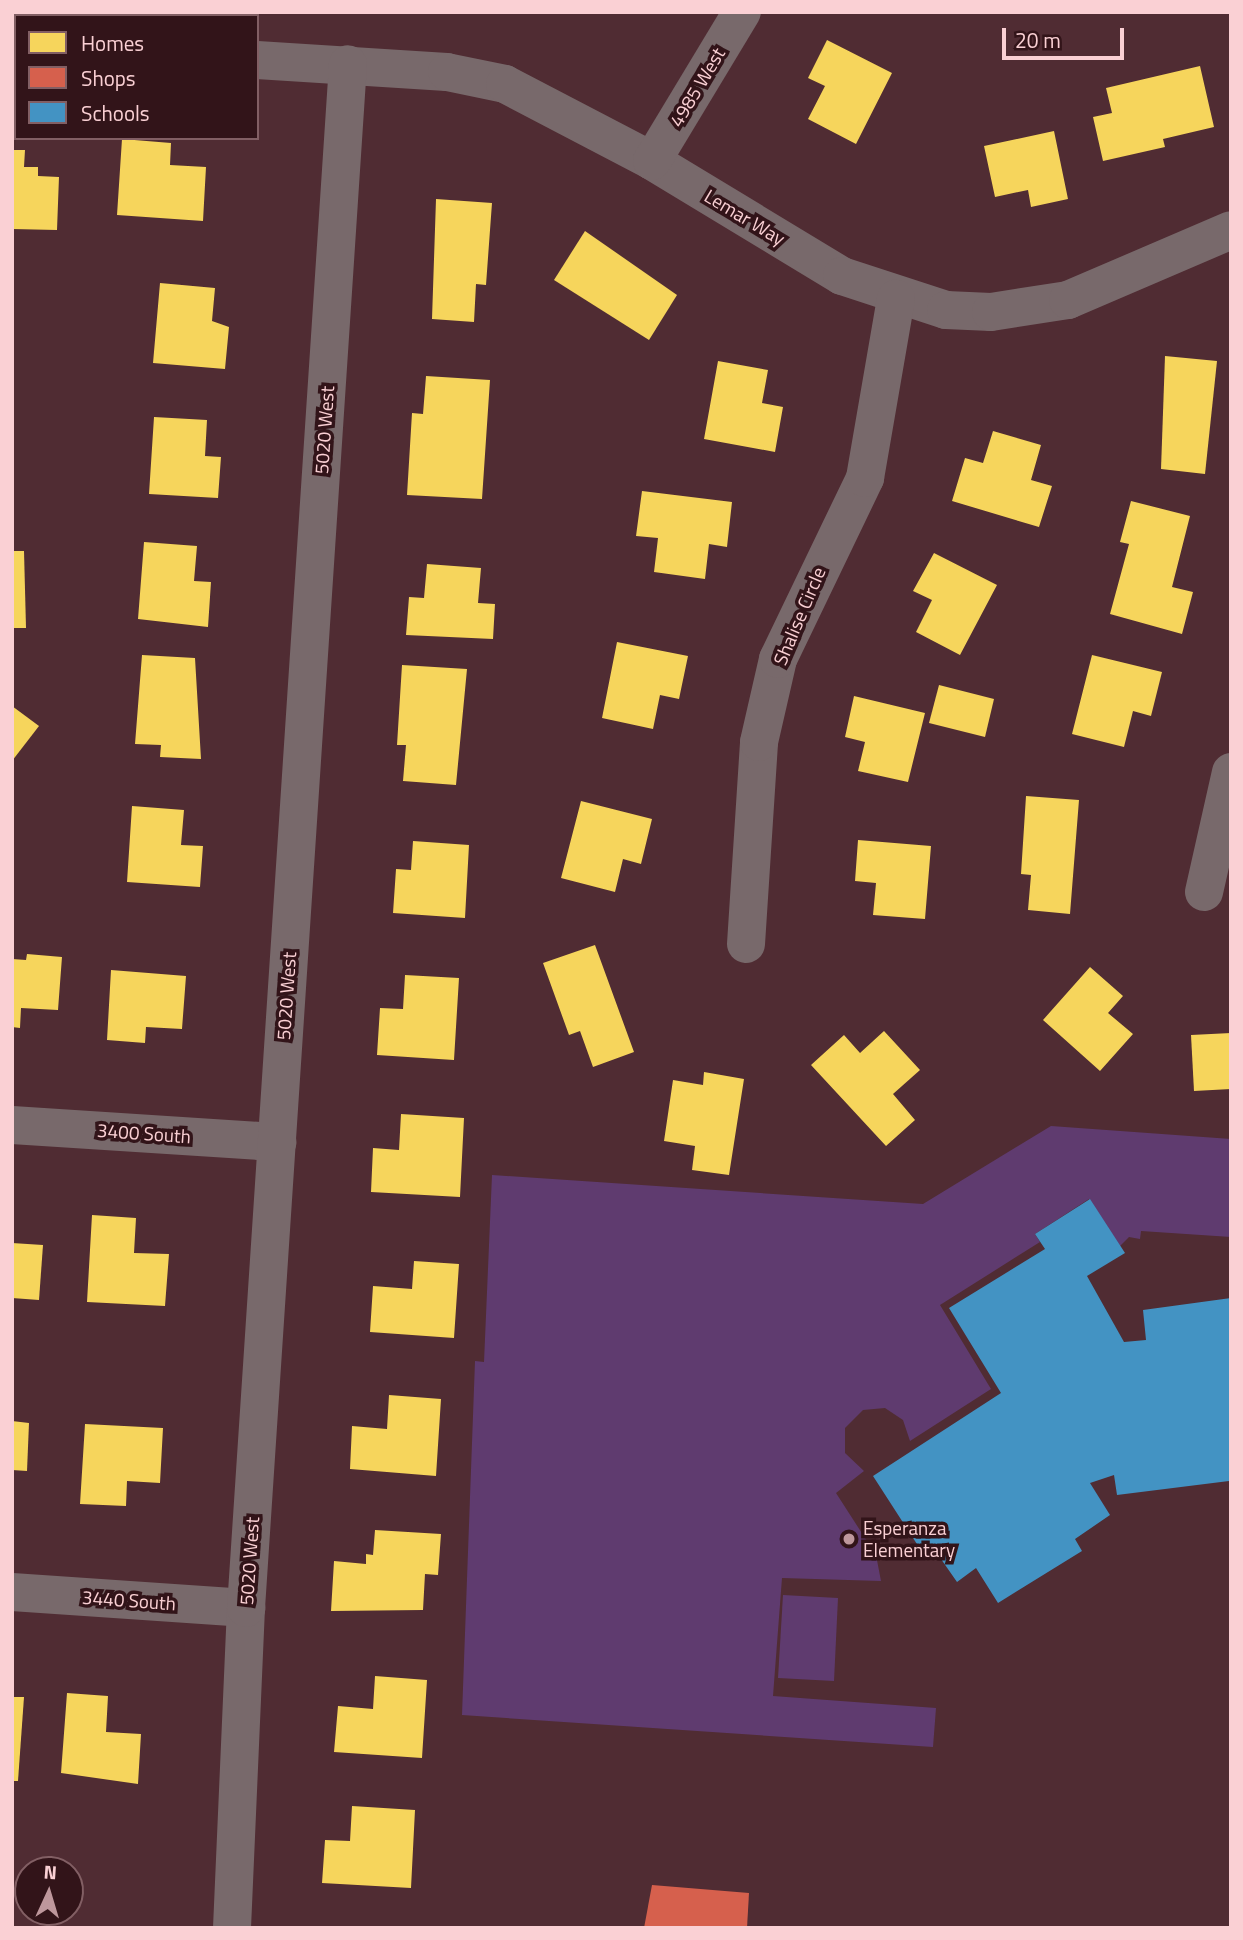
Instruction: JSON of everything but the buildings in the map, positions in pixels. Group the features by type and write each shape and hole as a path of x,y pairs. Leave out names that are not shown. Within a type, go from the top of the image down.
{"street":[{"name":"4985 West","path":"652,161 742,12"},
{"name":"Lemar Way","path":"259,60 348,64 505,84 652,161 842,276 896,299 991,312 1068,300 1231,230"},
{"name":"5020 West","path":"232,1928 246,1608 348,64"},
{"name":"Shalise Circle","path":"746,944 759,742 773,683 800,604 865,478 896,299"},
{"path":"1204,892 1231,772"},
{"name":"3400 South","path":"12,1125 277,1142"},
{"name":"3440 South","path":"12,1592 246,1608"}],"shaded area":[{"path":"1051,1126 1231,1139 1231,1237 1141,1231 1140,1239 1129,1237 1120,1246 1089,1199 1035,1234 1040,1242 940,1305 991,1389 910,1441 903,1420 885,1408 863,1410 845,1428 845,1453 864,1471 836,1493 876,1555 881,1581 782,1578 773,1696 936,1708 933,1747 462,1715 475,1361 484,1362 492,1175 923,1204"},
{"path":"783,1595 838,1598 834,1681 778,1678"}],"place":[{"name":"Esperanza Elementary","path":"849,1539"}]}
